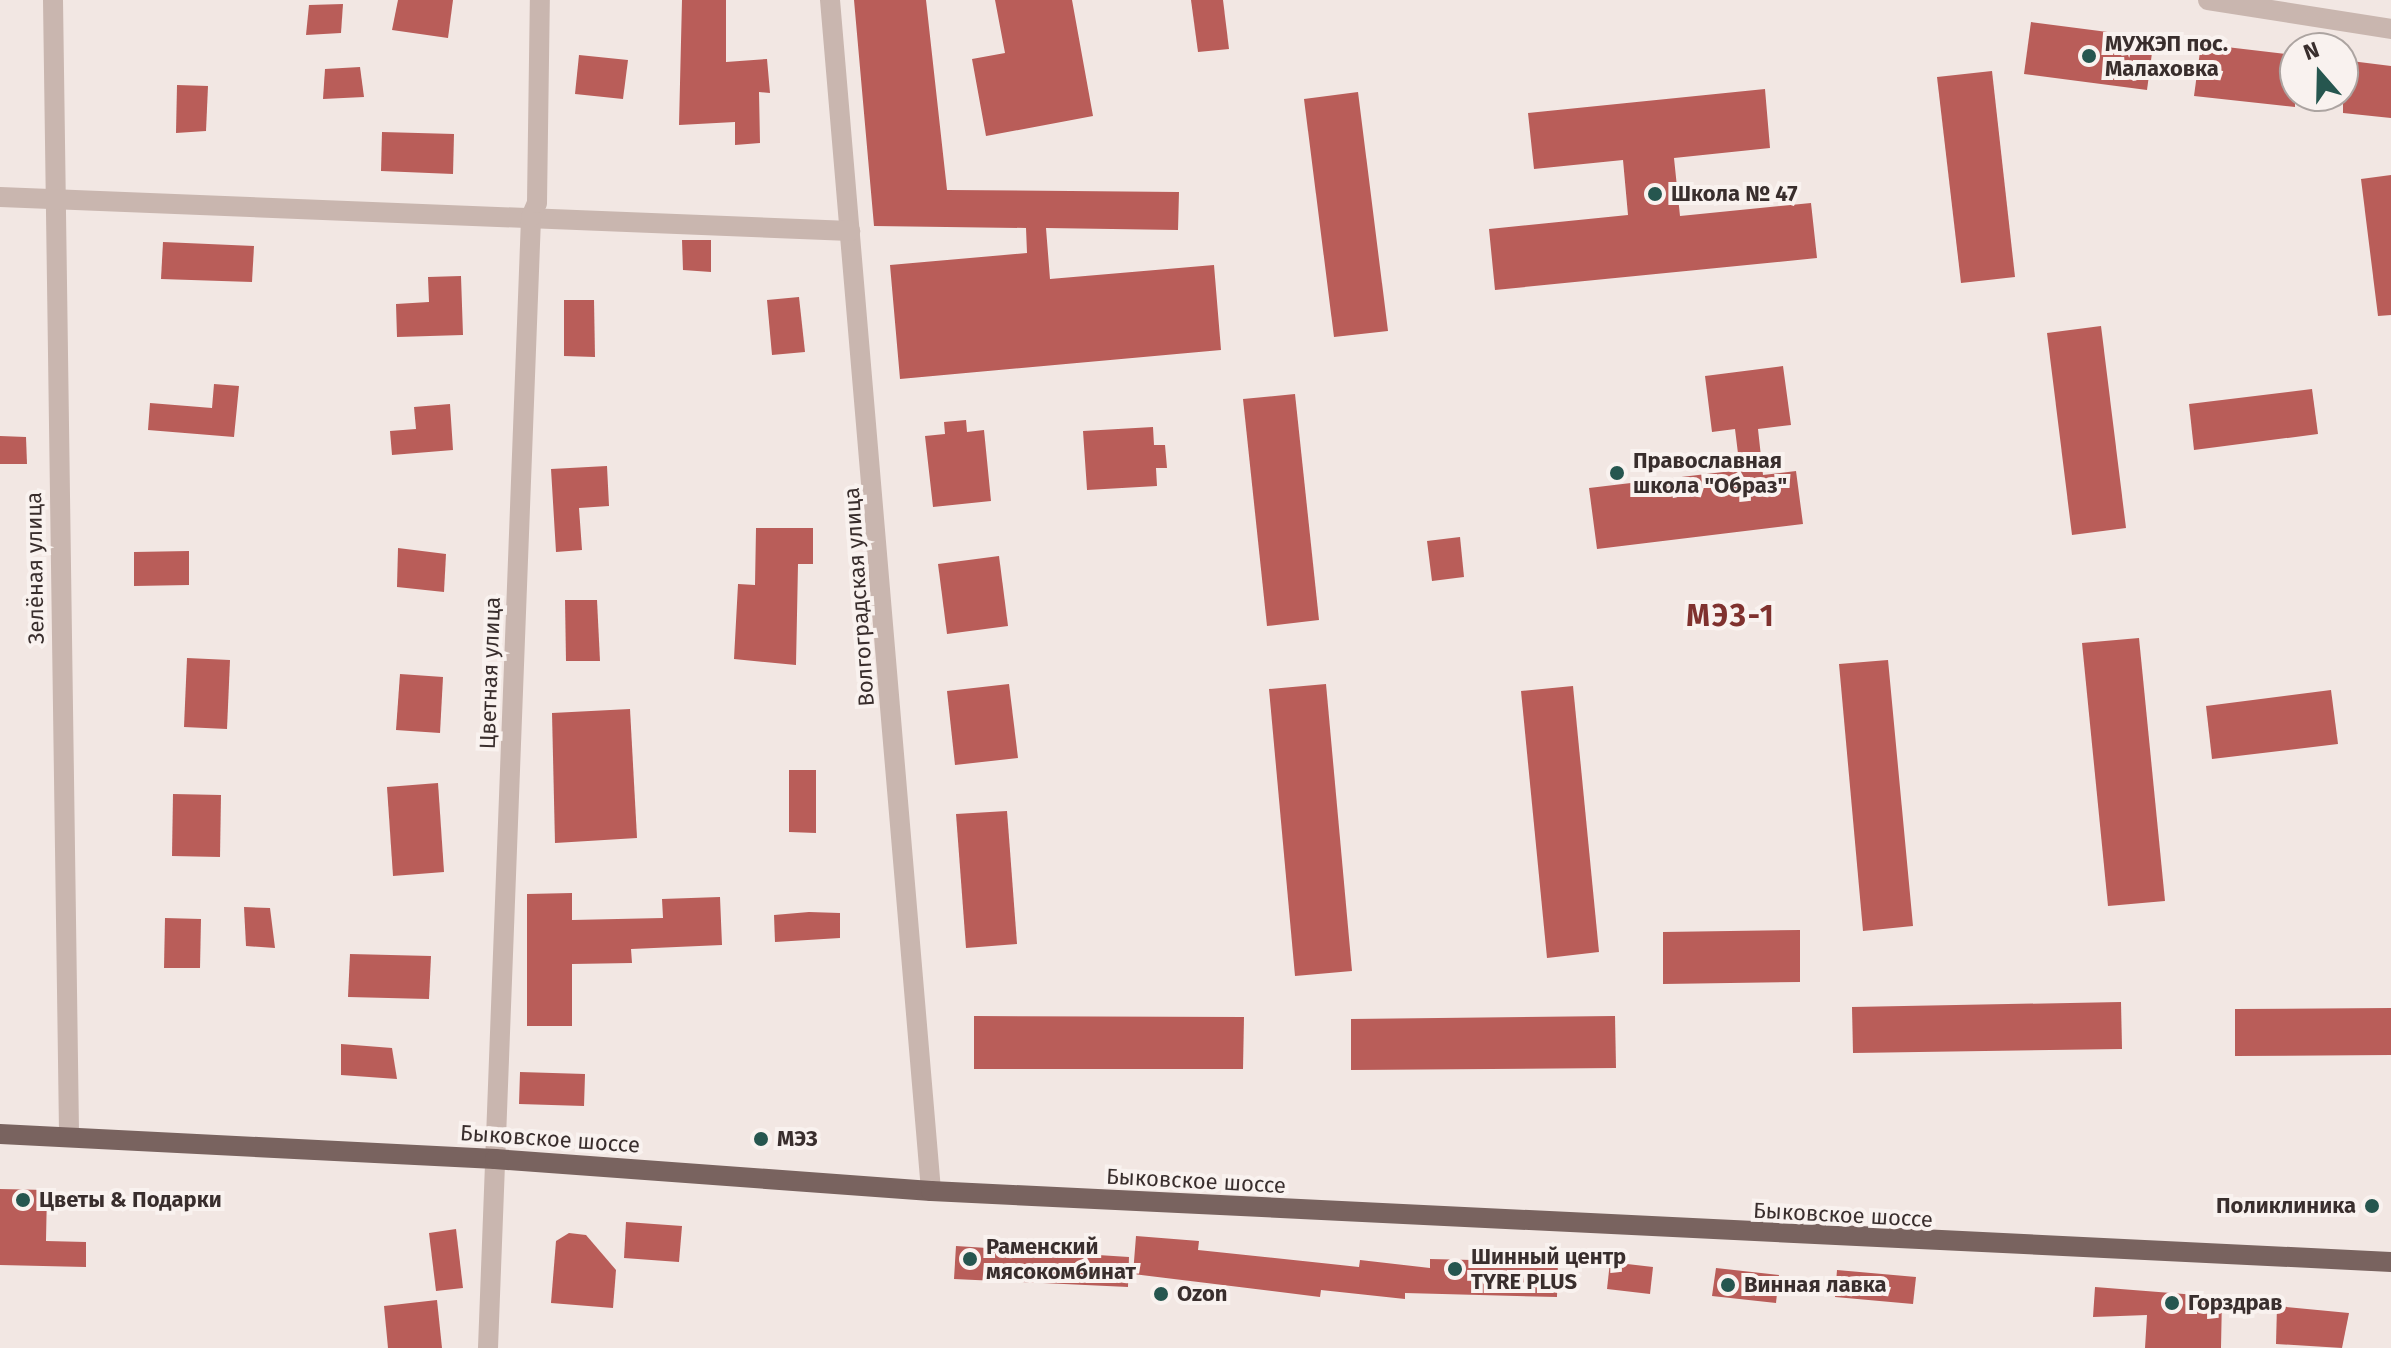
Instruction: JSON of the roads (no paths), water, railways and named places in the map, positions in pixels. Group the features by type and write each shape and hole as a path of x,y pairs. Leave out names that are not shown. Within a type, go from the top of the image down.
{"main road":[{"name":"Быковское шоссе","path":"0,1134 495,1159 931,1191 2391,1262"}],"street":[{"name":"Зелёная улица","path":"53,0 52,203 69,1136"},
{"name":"Цветная улица","path":"488,1348 531,217 537,203 540,0"},
{"name":"Волгоградская улица","path":"830,0 931,1191"},
{"path":"2208,0 2391,29"},
{"path":"0,197 52,203 531,217 850,231"}],"place":[{"name":"МУЖЭП пос. Малаховка","path":"2089,56"},
{"name":"Школа № 47","path":"1655,194"},
{"name":"Православная школа \"Образ\"","path":"1617,473"},
{"name":"МЭЗ","path":"761,1139"},
{"name":"Цветы & Подарки","path":"23,1200"},
{"name":"Поликлиника","path":"2372,1206"},
{"name":"Раменский мясокомбинат","path":"970,1259"},
{"name":"Шинный центр TYRE PLUS","path":"1455,1269"},
{"name":"Винная лавка","path":"1728,1285"},
{"name":"Ozon","path":"1161,1294"},
{"name":"Горздрав","path":"2172,1303"}],"district":[{"name":"МЭЗ-1","path":"1731,616"}]}
